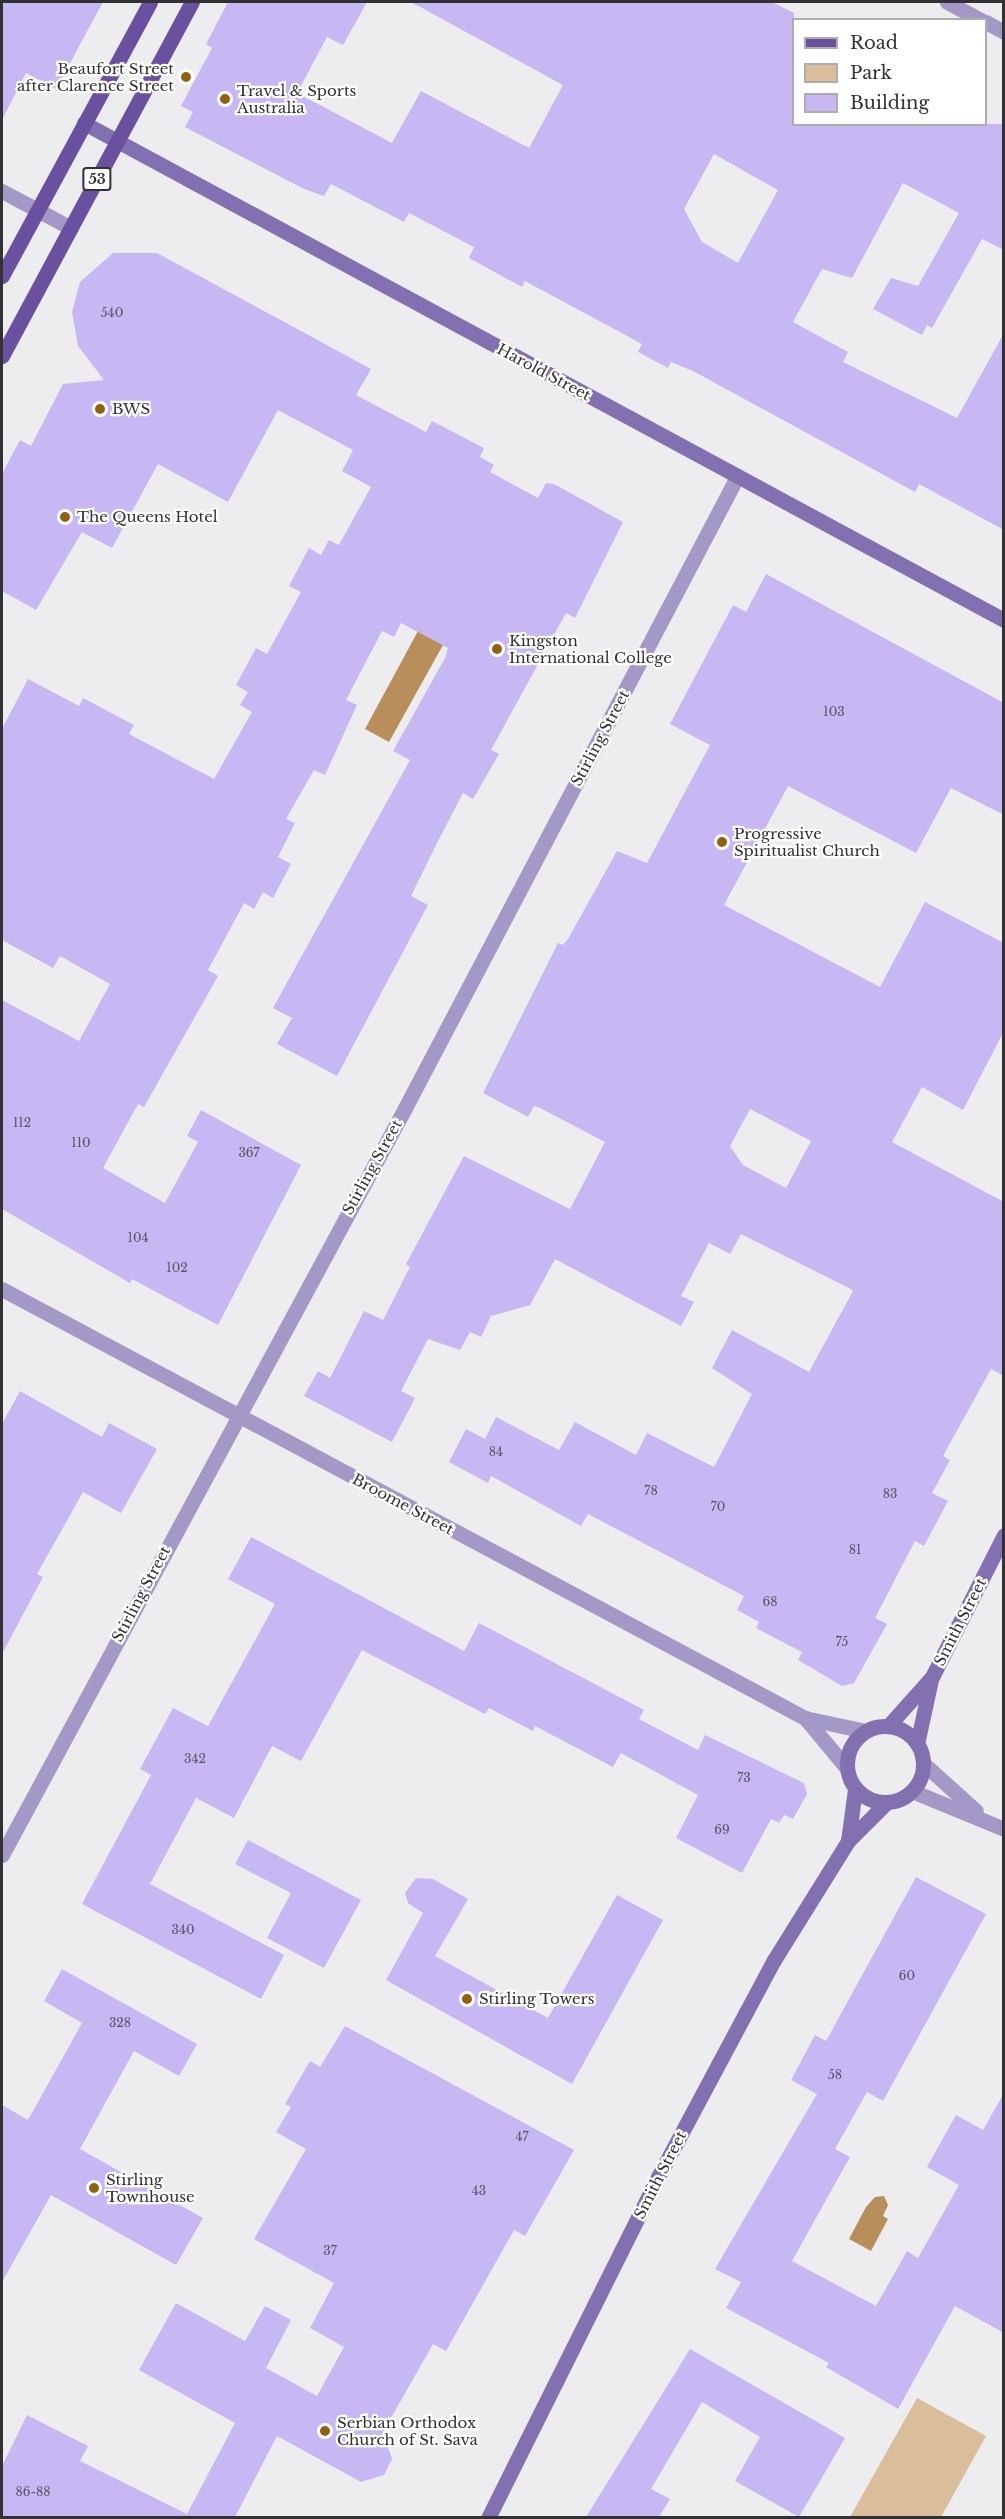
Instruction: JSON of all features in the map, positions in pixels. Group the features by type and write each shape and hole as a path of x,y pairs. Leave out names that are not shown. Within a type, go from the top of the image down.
{"main road":[{"name":"53","path":"2,276 150,2"},
{"name":"53","path":"2,356 192,2"}],"street":[{"path":"947,2 977,18"},
{"path":"987,23 1004,32"},
{"name":"Harold Street","path":"84,123 1004,620"},
{"path":"2,191 71,228"},
{"name":"Stirling Street","path":"2,1855 236,1416 405,1108 737,477"},
{"name":"Broome Street","path":"2,1289 805,1719 865,1731"},
{"name":"Smith Street","path":"917,1744 932,1677 1004,1535"},
{"name":"Smith Street","path":"889,1725 932,1677"},
{"name":"Broome Street","path":"805,1719 846,1767"},
{"path":"924,1764 912,1791 887,1802 855,1789 846,1767 855,1739 865,1731 889,1725 906,1732 917,1744 924,1764 983,1817"},
{"name":"Smith Street","path":"848,1841 855,1789"},
{"path":"912,1791 983,1817 1004,1829"},
{"name":"Smith Street","path":"488,2517 669,2156 774,1960 848,1841 887,1802"}],"green space":[{"path":"917,2398 986,2436 941,2517 850,2517"}],"shaded area":[{"path":"418,631 443,645 389,742 365,729"},
{"path":"884,2196 888,2205 883,2216 888,2219 871,2251 849,2239 866,2207 875,2197"}],"building":[{"path":"2,2 103,2 56,89 26,73 2,120"},
{"path":"228,2 367,2 343,45 327,37 297,93 392,143 421,91 529,148 563,85 411,2 772,2 794,13 794,18 792,18 792,126 987,126 987,124 1004,124 1004,250 982,239 932,328 927,325 922,335 873,309 891,278 918,286 959,213 903,183 852,278 822,269 793,322 848,352 843,362 957,418 1004,333 1004,530 919,484 915,492 693,371 671,362 668,368 638,352 642,344 525,281 522,287 469,258 474,247 409,213 404,222 331,184 324,196 304,189 185,127 193,112 181,106 212,48 206,44","holes":["714,154 778,190 738,263 702,242 684,209"]},
{"path":"113,253 157,253 371,369 356,395 426,432 432,421 484,448 480,457 494,465 490,472 538,498 546,483 554,484 623,522 575,618 566,613 491,750 499,754 473,799 463,793 437,843 411,896 428,905 337,1076 277,1044 292,1018 273,1008 410,760 393,751 445,658 448,648 401,623 394,637 382,631 346,700 357,705 325,775 314,770 286,819 295,823 278,857 291,864 273,898 263,892 254,909 244,903 208,970 218,976 144,1107 138,1104 103,1168 165,1203 198,1142 187,1136 201,1110 301,1165 218,1325 132,1279 130,1283 2,1209 2,1000 79,1041 110,984 60,956 53,968 2,940 2,729 28,679 79,706 83,698 134,725 129,734 214,779 252,712 240,705 248,692 236,685 256,648 267,654 301,592 289,586 309,548 321,555 329,540 339,545 371,487 342,471 353,450 278,410 228,502 158,464 112,548 82,532 36,610 2,591 2,474 20,440 31,446 63,384 104,380 78,346 72,312 80,282"},
{"path":"766,574 1004,703 1004,815 951,788 916,853 788,786 724,905 880,987 925,902 1004,943 1004,1031 963,1110 922,1087 892,1142 1004,1202 1004,1376 991,1369 943,1456 950,1460 932,1493 948,1501 924,1546 915,1541 875,1618 887,1624 854,1683 842,1686 798,1660 802,1652 756,1628 759,1622 737,1610 744,1596 588,1514 581,1526 491,1476 488,1483 449,1462 466,1429 485,1439 496,1417 559,1450 575,1422 636,1455 647,1433 714,1467 752,1394 712,1368 732,1330 809,1372 853,1291 849,1288 741,1234 730,1254 709,1243 681,1296 694,1302 681,1326 555,1259 530,1305 491,1316 481,1337 470,1332 460,1350 428,1339 401,1391 415,1398 392,1442 304,1396 318,1371 330,1378 364,1311 383,1320 410,1267 406,1264 464,1156 570,1209 605,1142 540,1108 534,1106 528,1117 483,1093 558,943 563,945 568,939 617,851 647,863 710,745 670,724 733,605 746,612","holes":["750,1109 811,1141 786,1188 743,1165 730,1146"]},
{"path":"20,1391 102,1437 109,1423 157,1449 121,1513 83,1492 37,1574 43,1577 2,1654 2,1424"},
{"path":"251,1537 464,1651 479,1623 644,1710 639,1719 698,1750 705,1735 804,1783 807,1794 793,1819 784,1815 779,1823 771,1819 742,1873 676,1838 698,1795 621,1753 613,1767 535,1726 533,1731 489,1708 485,1714 362,1650 301,1761 272,1746 234,1818 196,1798 150,1884 284,1955 261,1999 82,1904 151,1775 140,1769 173,1708 208,1726 275,1604 228,1579"},
{"path":"248,1840 361,1900 324,1968 267,1938 291,1893 235,1864"},
{"path":"916,1877 986,1914 883,2101 867,2092 835,2149 850,2157 792,2261 876,2306 907,2251 918,2258 959,2185 927,2167 956,2115 983,2130 1004,2093 1004,2333 955,2306 898,2409 826,2367 829,2363 726,2308 741,2282 715,2269 817,2094 791,2080 815,2035 826,2041"},
{"name":"Stirling Towers","path":"416,1878 433,1879 468,1899 435,1956 548,2018 617,1895 663,1920 572,2084 386,1980 423,1913 408,1903 405,1893"},
{"path":"62,1969 197,2044 179,2076 134,2051 80,2149 203,2218 176,2265 51,2195 2,2282 2,2105 28,2120 82,2023 44,2001"},
{"path":"345,2026 574,2150 525,2236 514,2230 446,2351 433,2344 383,2432 392,2459 384,2475 361,2482 277,2436 235,2517 2,2517 2,2466 27,2415 88,2446 80,2461 187,2514 235,2423 139,2370 176,2303 245,2341 265,2306 291,2320 266,2368 317,2396 344,2347 310,2328 334,2283 254,2239 306,2149 276,2132 291,2107 285,2104 310,2061 320,2067"},
{"path":"690,2349 845,2438 799,2517 735,2481 760,2437 702,2402 651,2489 670,2499 659,2517 586,2517"}],"place":[{"name":"Beaufort Street after Clarence Street","path":"186,77"},
{"name":"Travel & Sports Australia","path":"225,99"},
{"name":"BWS","path":"100,409"},
{"name":"The Queens Hotel","path":"65,517"},
{"name":"Kingston International College","path":"497,649"},
{"name":"Progressive Spiritualist Church","path":"722,842"},
{"name":"Stirling Towers","path":"467,1999"},
{"name":"Stirling Townhouse","path":"94,2188"},
{"name":"Serbian Orthodox Church of St. Sava","path":"325,2431"}]}
